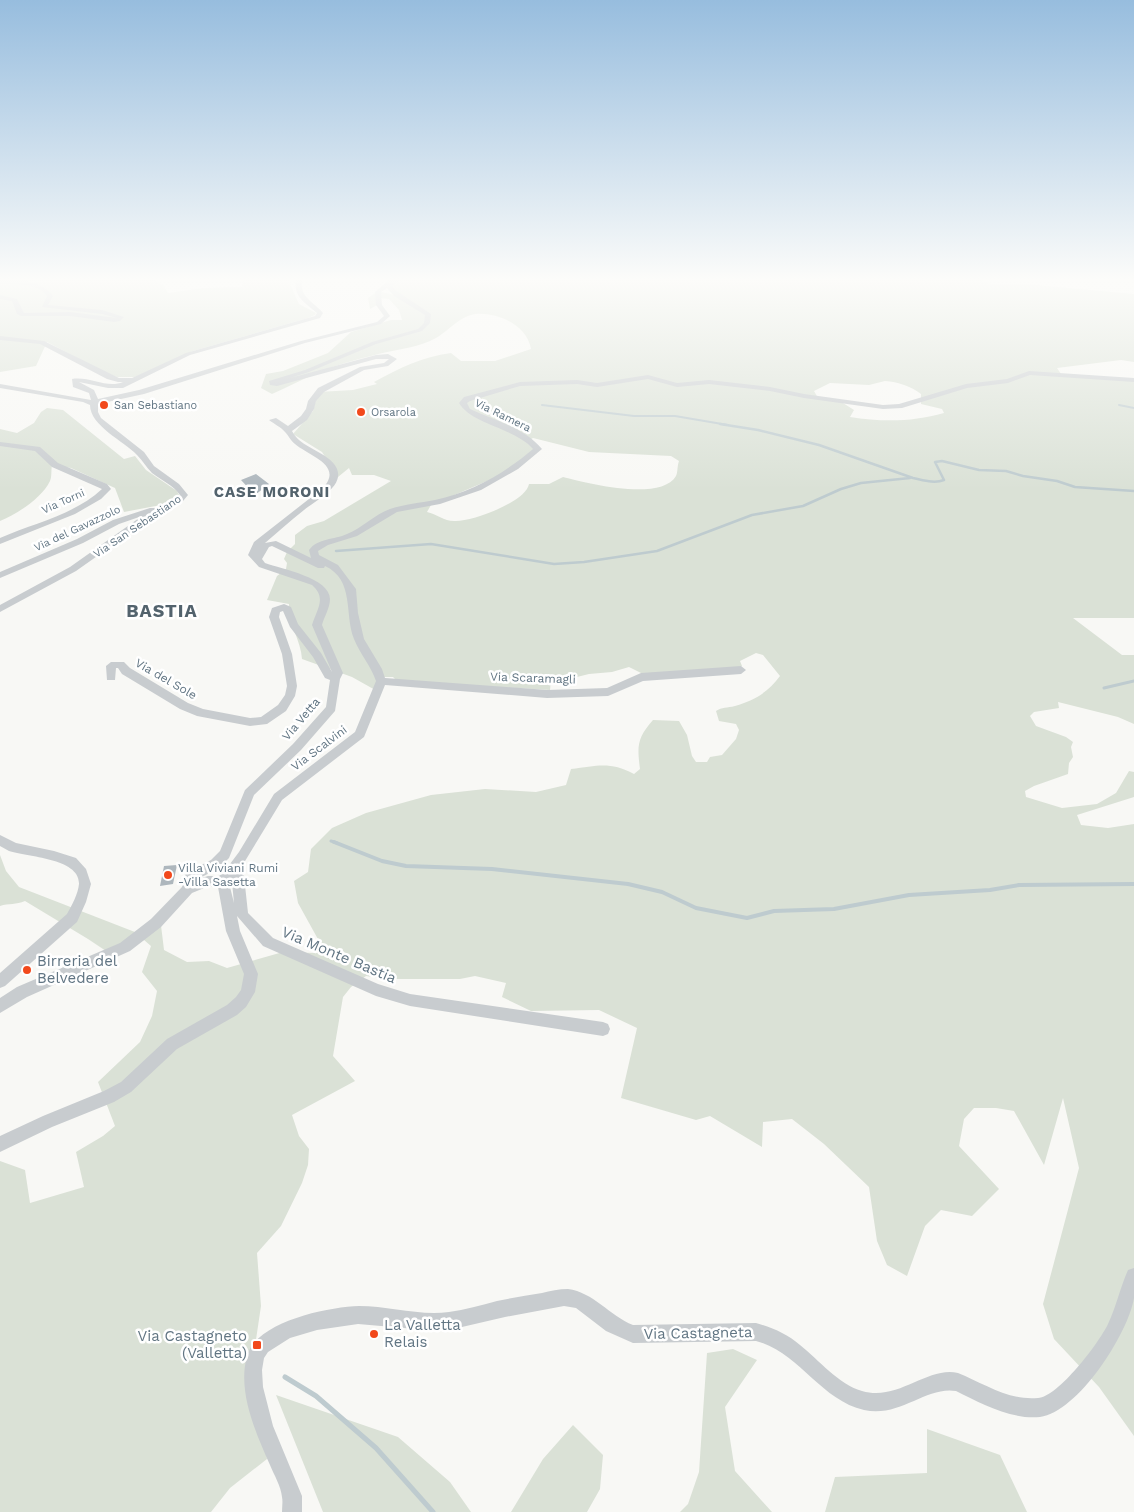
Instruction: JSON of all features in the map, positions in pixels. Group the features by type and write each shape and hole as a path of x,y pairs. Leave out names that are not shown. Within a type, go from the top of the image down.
{"street":[{"path":"55,349 110,377 132,382 188,354 207,349"},
{"path":"0,386 85,400 91,403 198,375 282,349"},
{"path":"288,430 304,418 310,409 312,401 321,390 362,368 386,365 394,359 388,356 376,357 277,384 273,383 273,381 308,371 363,349"},
{"name":"Via Ramera","path":"340,574 335,567 315,557 313,550 348,538 388,513 462,496 479,489 522,464 538,449 534,443 524,437 464,407 463,403 467,399 520,384 577,382 597,385 648,377 677,385 718,383 770,389 804,396 883,407 899,406 966,386 1008,381 1029,374 1134,380"},
{"name":"Via San Sebastiano","path":"0,609 73,569 184,495 181,488 163,479 144,462 141,454 98,419 94,412 95,395 90,390 76,385 74,381 81,380 109,388 132,382"},
{"path":"274,420 288,430 292,440 326,459 334,474 334,479 317,498 254,549 253,555 257,560 266,545 274,543 340,574 353,594 353,613 359,639 377,669 381,681"},
{"name":"Via Torni","path":"0,444 37,449 55,465 107,489 95,499 75,510 0,541"},
{"name":"Via del Gavazzolo","path":"0,575 80,541 140,512 164,507"},
{"name":"Via Vetta","path":"0,1006 22,992 125,947 156,923 188,889 190,878 215,864 226,854 249,793 297,747 331,708 335,679 338,673 317,625 326,605 321,586 315,582 262,565 257,560"},
{"name":"Via del Sole","path":"111,676 111,666 120,664 126,671 184,706 201,713 250,722 264,721 282,708 290,696 292,686 287,654 274,617 275,610 284,606 288,609 293,624 317,655 329,675 335,679"},
{"name":"Via Scaramagli","path":"381,681 555,693 608,692 641,677 741,670"},
{"name":"Via Scalvini","path":"224,880 237,865 268,810 278,797 360,734 381,681"},
{"path":"0,840 13,847 72,862 82,873 85,884 80,902 72,918 0,982"},
{"name":"Via Monte Bastia","path":"224,880 234,875 238,878 243,916 268,942 376,990 410,1000 603,1029"},
{"path":"0,1144 48,1121 115,1094 126,1087 172,1044 232,1010 241,1002 248,992 251,974 233,931 224,880 208,881 188,889"},
{"name":"Via Castagneta","path":"292,1512 292,1496 257,1404 252,1372 256,1354 266,1342 281,1332 316,1322 357,1315 448,1322 500,1309 568,1298 585,1302 598,1315 614,1326 633,1334 756,1332 768,1334 782,1342 834,1386 852,1397 873,1403 892,1402 932,1385 953,1380 1001,1401 1036,1408 1051,1405 1105,1346 1115,1329 1134,1276"}],"shaded area":[{"path":"0,349 44,349 36,366 0,372"},
{"path":"59,349 202,349 135,377 117,377"},
{"path":"333,349 405,349 378,354 326,369 272,394 261,388 266,374 283,371 328,353"},
{"path":"531,349 1134,349 1134,362 1121,360 1057,368 1061,374 1134,379 1134,618 1073,618 1122,655 1134,655 1134,724 1118,717 1058,702 1059,708 1034,712 1030,716 1036,726 1066,737 1073,742 1071,747 1073,757 1069,763 1068,774 1025,791 1026,797 1062,808 1097,804 1116,793 1129,771 1134,772 1134,797 1077,815 1081,825 1108,828 1134,824 1134,1436 1099,1387 1054,1339 1043,1304 1079,1168 1063,1098 1044,1165 1014,1111 996,1108 974,1108 964,1119 959,1146 999,1189 972,1216 941,1210 925,1226 907,1276 887,1265 877,1241 869,1187 824,1144 792,1119 763,1122 762,1147 710,1116 696,1120 621,1098 637,1028 599,1010 531,1011 502,997 506,983 475,976 460,979 387,979 366,976 351,987 343,997 333,1056 355,1081 292,1115 299,1136 309,1149 308,1165 302,1183 281,1226 257,1253 261,1306 254,1353 267,1459 230,1488 211,1512 0,1512 0,1161 25,1170 30,1203 84,1187 76,1152 103,1136 115,1126 98,1082 140,1042 152,1016 157,991 142,972 151,946 144,940 115,957 25,901 0,906 0,855 6,871 19,887 140,934 160,917 164,950 187,962 209,961 227,968 283,952 315,953 319,941 298,903 294,881 308,872 311,849 332,828 366,813 431,795 485,789 536,792 566,785 571,769 610,766 618,767 634,774 640,769 639,743 641,737 653,720 679,721 687,735 692,756 696,762 707,762 710,757 722,755 736,739 739,730 736,724 719,721 716,711 742,704 755,698 770,687 780,676 763,655 756,653 740,661 742,666 717,674 641,673 629,667 612,672 589,674 569,679 557,677 551,679 550,690 397,681 393,677 384,677 377,691 352,677 302,659 290,618 289,604 267,600 277,576 286,569 287,563 284,559 287,552 295,544 295,535 307,526 324,521 391,481 374,475 352,475 349,468 338,477 322,452 293,434 313,411 318,392 353,390 377,384 374,382 402,368 420,360 440,355 451,353 461,361 495,361","holes":["885,381 899,383 921,394 921,404 942,409 944,413 921,418 897,420 850,417 854,410 843,403 818,398 814,391 830,383 869,385","533,438 589,452 671,456 679,461 677,474 668,484 655,488 640,489 605,486 563,477 549,484 529,484 526,491 509,504 474,518 452,521 427,512 431,505 506,473 535,450 526,442"]},
{"path":"47,408 63,410 124,459 135,456 146,470 177,491 179,495 166,504 124,512 115,488 71,468 52,465 50,481 41,493 21,510 0,521 0,429 17,433 34,423 41,412"},
{"path":"733,1349 757,1360 725,1407 735,1471 772,1512 680,1512 688,1504 699,1472 707,1353"},
{"path":"276,1395 398,1437 450,1482 471,1512 323,1512"},
{"path":"573,1425 603,1455 600,1489 587,1512 511,1512 543,1459"},
{"path":"927,1429 1000,1455 1027,1512 825,1512 835,1477 927,1473"}],"building":[{"name":"CASE MORONI","path":"256,474 269,484 255,495 241,480"},
{"name":"Villa Viviani Rumi -Villa Sasetta","path":"177,865 173,884 160,886 164,866"}],"waterway":[{"path":"542,405 634,416 675,416 728,425"},
{"path":"1119,405 1134,408"},
{"path":"720,424 758,430 819,445 913,478 929,481 944,480 935,462 942,461 979,470 1006,471 1023,476 1057,481 1075,487 1134,491"},
{"path":"336,551 431,544 554,564 584,562 657,551 752,515 803,506 841,489 861,483 910,478"},
{"path":"1104,688 1134,681"},
{"path":"334,842 382,861 406,866 492,869 628,884 662,892 696,908 747,918 774,911 834,909 909,895 990,890 1019,885 1134,884"},
{"path":"285,1377 316,1396 376,1448 433,1512"}],"place":[{"name":"San Sebastiano","path":"104,405"},
{"name":"Orsarola","path":"361,412"},
{"name":"Villa Viviani Rumi -Villa Sasetta","path":"168,875"},
{"name":"Birreria del Belvedere","path":"27,970"},
{"name":"La Valletta Relais","path":"374,1334"},
{"name":"Via Castagneto (Valletta)","path":"257,1345"}],"district":[{"name":"CASE MORONI","path":"272,492"},
{"name":"BASTIA","path":"162,611"}]}
